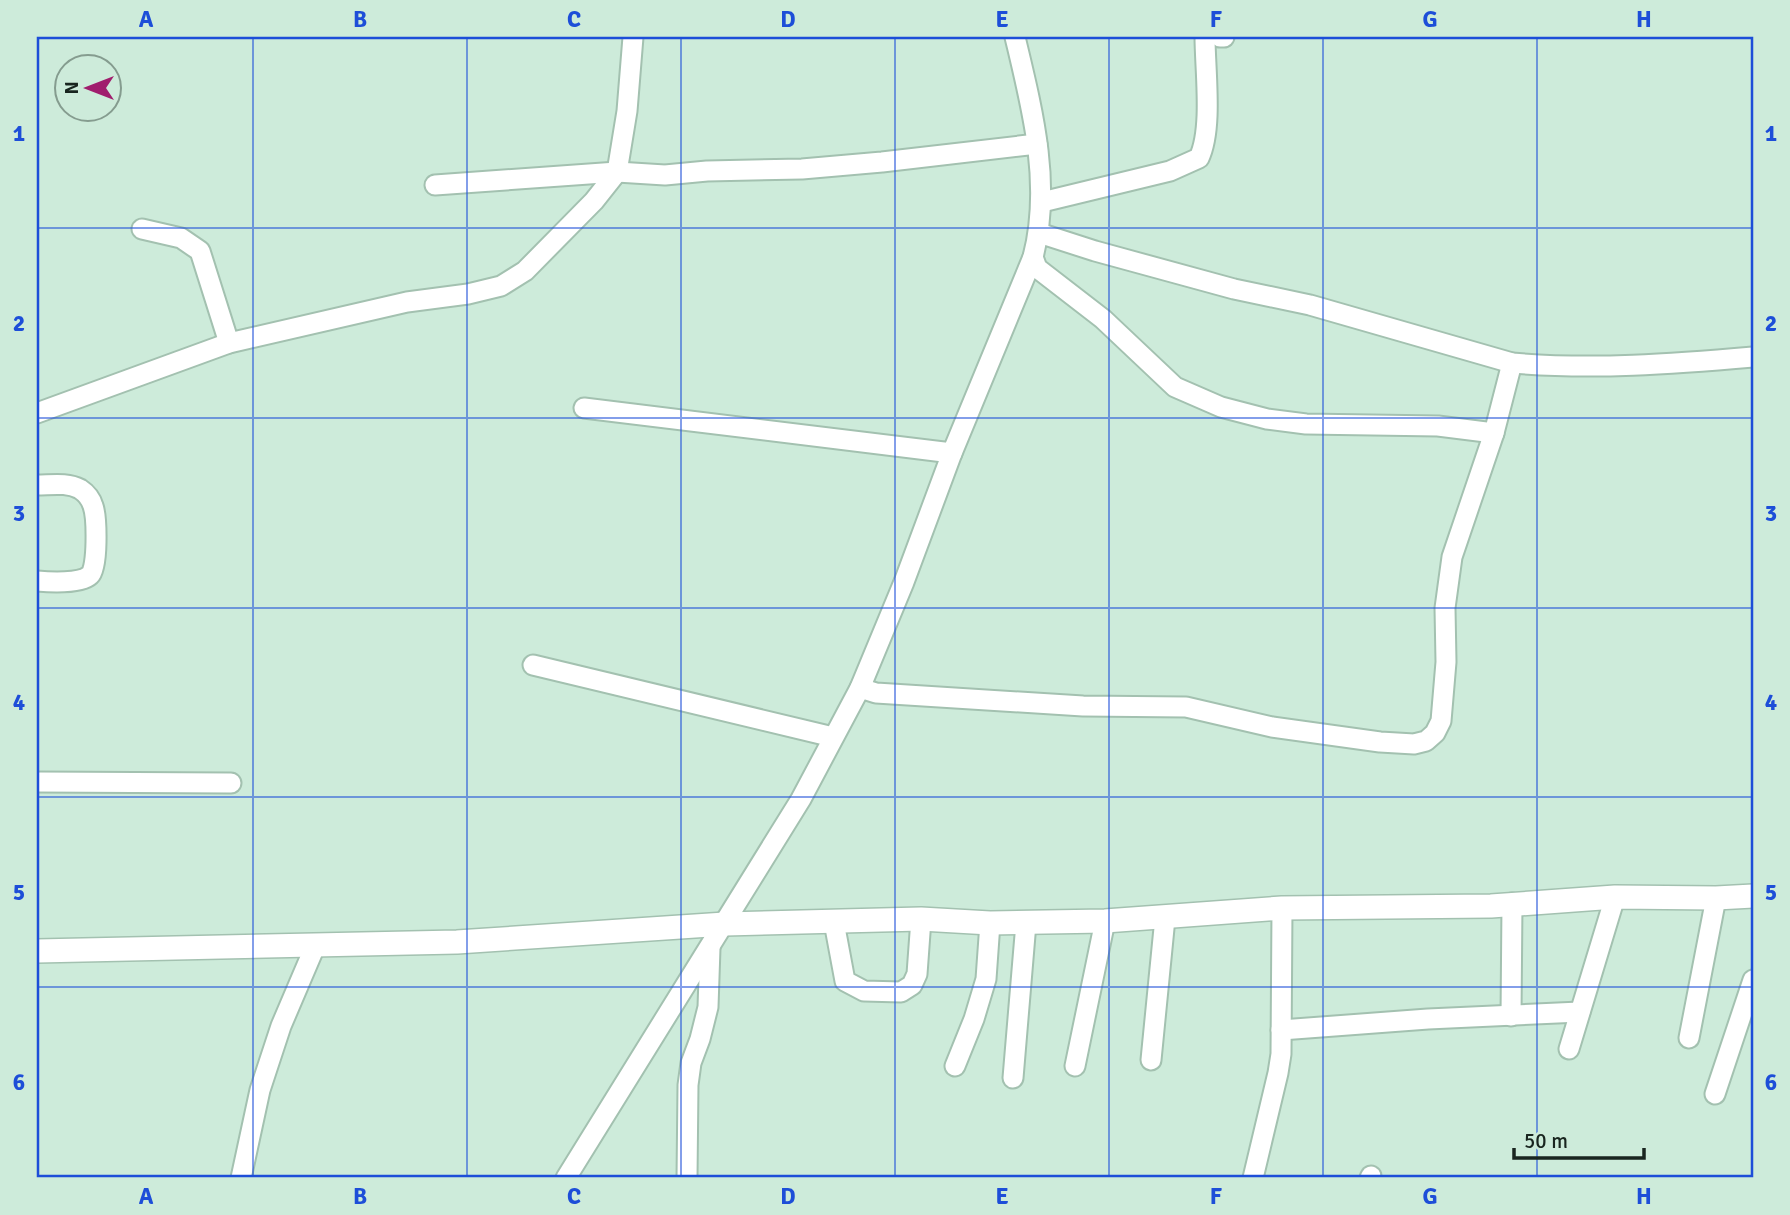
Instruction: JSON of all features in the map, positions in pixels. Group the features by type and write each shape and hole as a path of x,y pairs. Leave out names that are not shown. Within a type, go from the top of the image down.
{"main road":[{"path":"37,951 457,942 725,924 921,919 990,923 1105,921 1282,908 1490,906 1615,897 1753,896"}],"street":[{"path":"37,413 229,343 393,305 468,294 501,286 525,271 594,201 617,172 627,111 633,37"},
{"path":"566,1178 801,799 860,688 904,582 952,453 1033,257 1042,202 1037,144 1015,37"},
{"path":"1042,202 1170,171 1199,158 1204,148 1206,128 1205,37"},
{"path":"435,184 617,172 665,174 802,169 1037,144"},
{"path":"142,229 181,238 200,251 229,343"},
{"path":"1039,233 1108,255 1234,289 1310,305 1512,363 1607,365 1753,357"},
{"path":"1033,257 1037,268 1103,319 1175,387 1221,407 1267,419 1306,424 1438,426 1494,433"},
{"path":"860,688 876,692 1083,706 1186,707 1272,727 1380,742 1414,744 1426,741 1435,733 1441,721 1446,662 1445,608 1452,557 1494,433 1512,363"},
{"path":"584,408 952,453"},
{"path":"37,485 63,484 79,488 88,495 94,507 96,566 91,575 83,579 37,581"},
{"path":"533,665 833,737"},
{"path":"37,782 231,783"},
{"path":"1569,1049 1615,897"},
{"path":"1689,1038 1716,898"},
{"path":"1511,1016 1512,903"},
{"path":"1253,1178 1278,1073 1282,908"},
{"path":"1151,1059 1165,918"},
{"path":"834,922 845,981 864,991 901,992 912,985 917,974 921,919"},
{"path":"1074,1066 1105,921"},
{"path":"955,1066 974,1019 986,979 990,923"},
{"path":"1013,1078 1026,923"},
{"path":"241,1178 268,1065 281,1026 316,944"},
{"path":"687,1178 688,1085 691,1063 708,1007 710,948"},
{"path":"1715,1094 1753,980"},
{"path":"1281,1030 1580,1012"}]}
